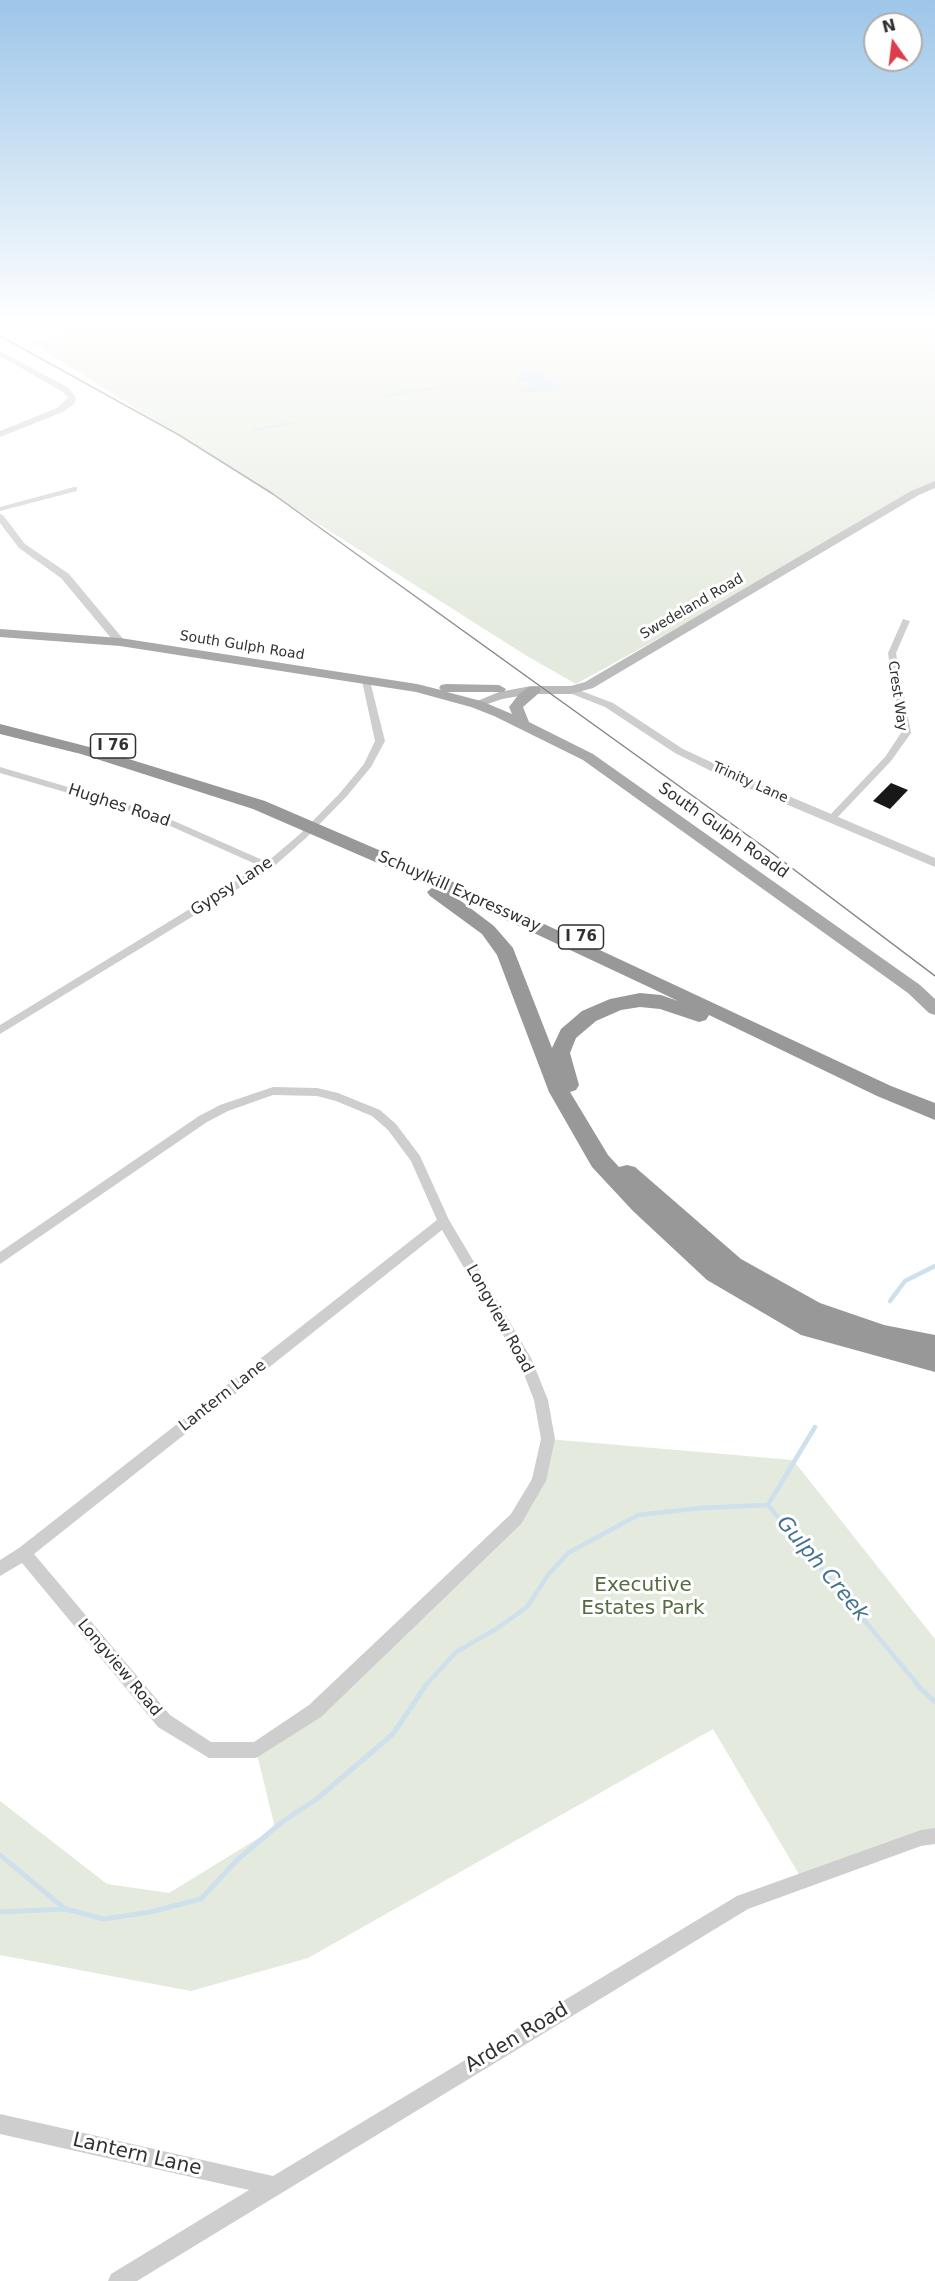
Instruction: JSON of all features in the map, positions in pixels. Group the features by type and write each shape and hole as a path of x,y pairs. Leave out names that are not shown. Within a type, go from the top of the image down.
{"highway":[{"name":"Schuylkill Expressway","path":"0,716 225,780 284,801 864,1068 935,1097"},
{"name":"Schuylkill Expressway","path":"0,729 87,751 259,805 330,834 935,1112"},
{"path":"330,834 405,873 453,903 488,930 506,953 559,1092 600,1161 641,1206 715,1273 809,1328 931,1358"},
{"path":"843,1071 700,1015 661,1002 640,1000 617,1004 589,1016 568,1034 560,1053 569,1086 611,1159 733,1266 812,1310 884,1335 931,1358"}],"main road":[{"name":"Swedeland Road","path":"476,704 499,696 532,690 581,688 915,492 935,484"},
{"name":"South Gulph Road","path":"0,633 120,642 417,688 476,704"},
{"path":"417,688 532,690"},
{"path":"476,704 483,695 499,689"},
{"path":"522,723 516,707 532,690"},
{"name":"South Gulph Roadd","path":"476,704 522,723 588,757 914,989 935,1009"}],"street":[{"path":"0,509 74,489"},
{"path":"0,518 22,546 66,576 120,642"},
{"name":"Crest Way","path":"832,818 888,759 906,733 892,653 906,621"},
{"path":"599,679 599,689 609,705"},
{"name":"Gypsy Lane","path":"0,1030 268,866 303,836 343,795 368,765 380,741 366,681"},
{"name":"Trinity Lane","path":"569,690 609,705 679,751 735,778 935,862"},
{"name":"Hughes Road","path":"0,770 153,815 268,866"},
{"name":"Longview Road","path":"0,1259 203,1119 238,1101 273,1091 317,1092 344,1099 376,1113 392,1127 416,1159 444,1222 526,1362 541,1400 548,1440 539,1481 516,1519 315,1712 256,1750 209,1750 164,1721 24,1553"},
{"name":"Lantern Lane","path":"0,1569 24,1553 444,1222"},
{"name":"Arden Road","path":"118,2281 743,1902 921,1838 935,1836"},
{"name":"Lantern Lane","path":"0,2124 273,2186"}],"green space":[{"path":"168,428 935,428 935,486 576,684 527,656"},
{"name":"Executive Estates Park","path":"548,1439 793,1460 935,1639 935,1836 803,1881 713,1729 308,1958 191,1991 0,1955 0,1801 107,1884 169,1893 275,1828 256,1750 315,1711 516,1519"}],"building":[{"path":"891,783 908,790 890,809 873,801"}],"waterway":[{"path":"254,430 263,428"},
{"name":"Gulph Creek","path":"890,1301 905,1281 935,1266"},
{"name":"Gulph Creek","path":"768,1505 815,1427"},
{"path":"425,1686 456,1652 496,1629 527,1607 548,1575 568,1553 638,1515 701,1508 768,1505"},
{"name":"Gulph Creek","path":"768,1505 919,1686"},
{"path":"0,1912 66,1909 104,1919 150,1912 201,1899 237,1860 282,1822 318,1798 393,1734 426,1685"},
{"name":"Gulph Creek","path":"917,1685 935,1702"},
{"path":"0,1855 65,1909"}],"tram line":[{"path":"167,428 273,494 768,850 935,976"}]}
